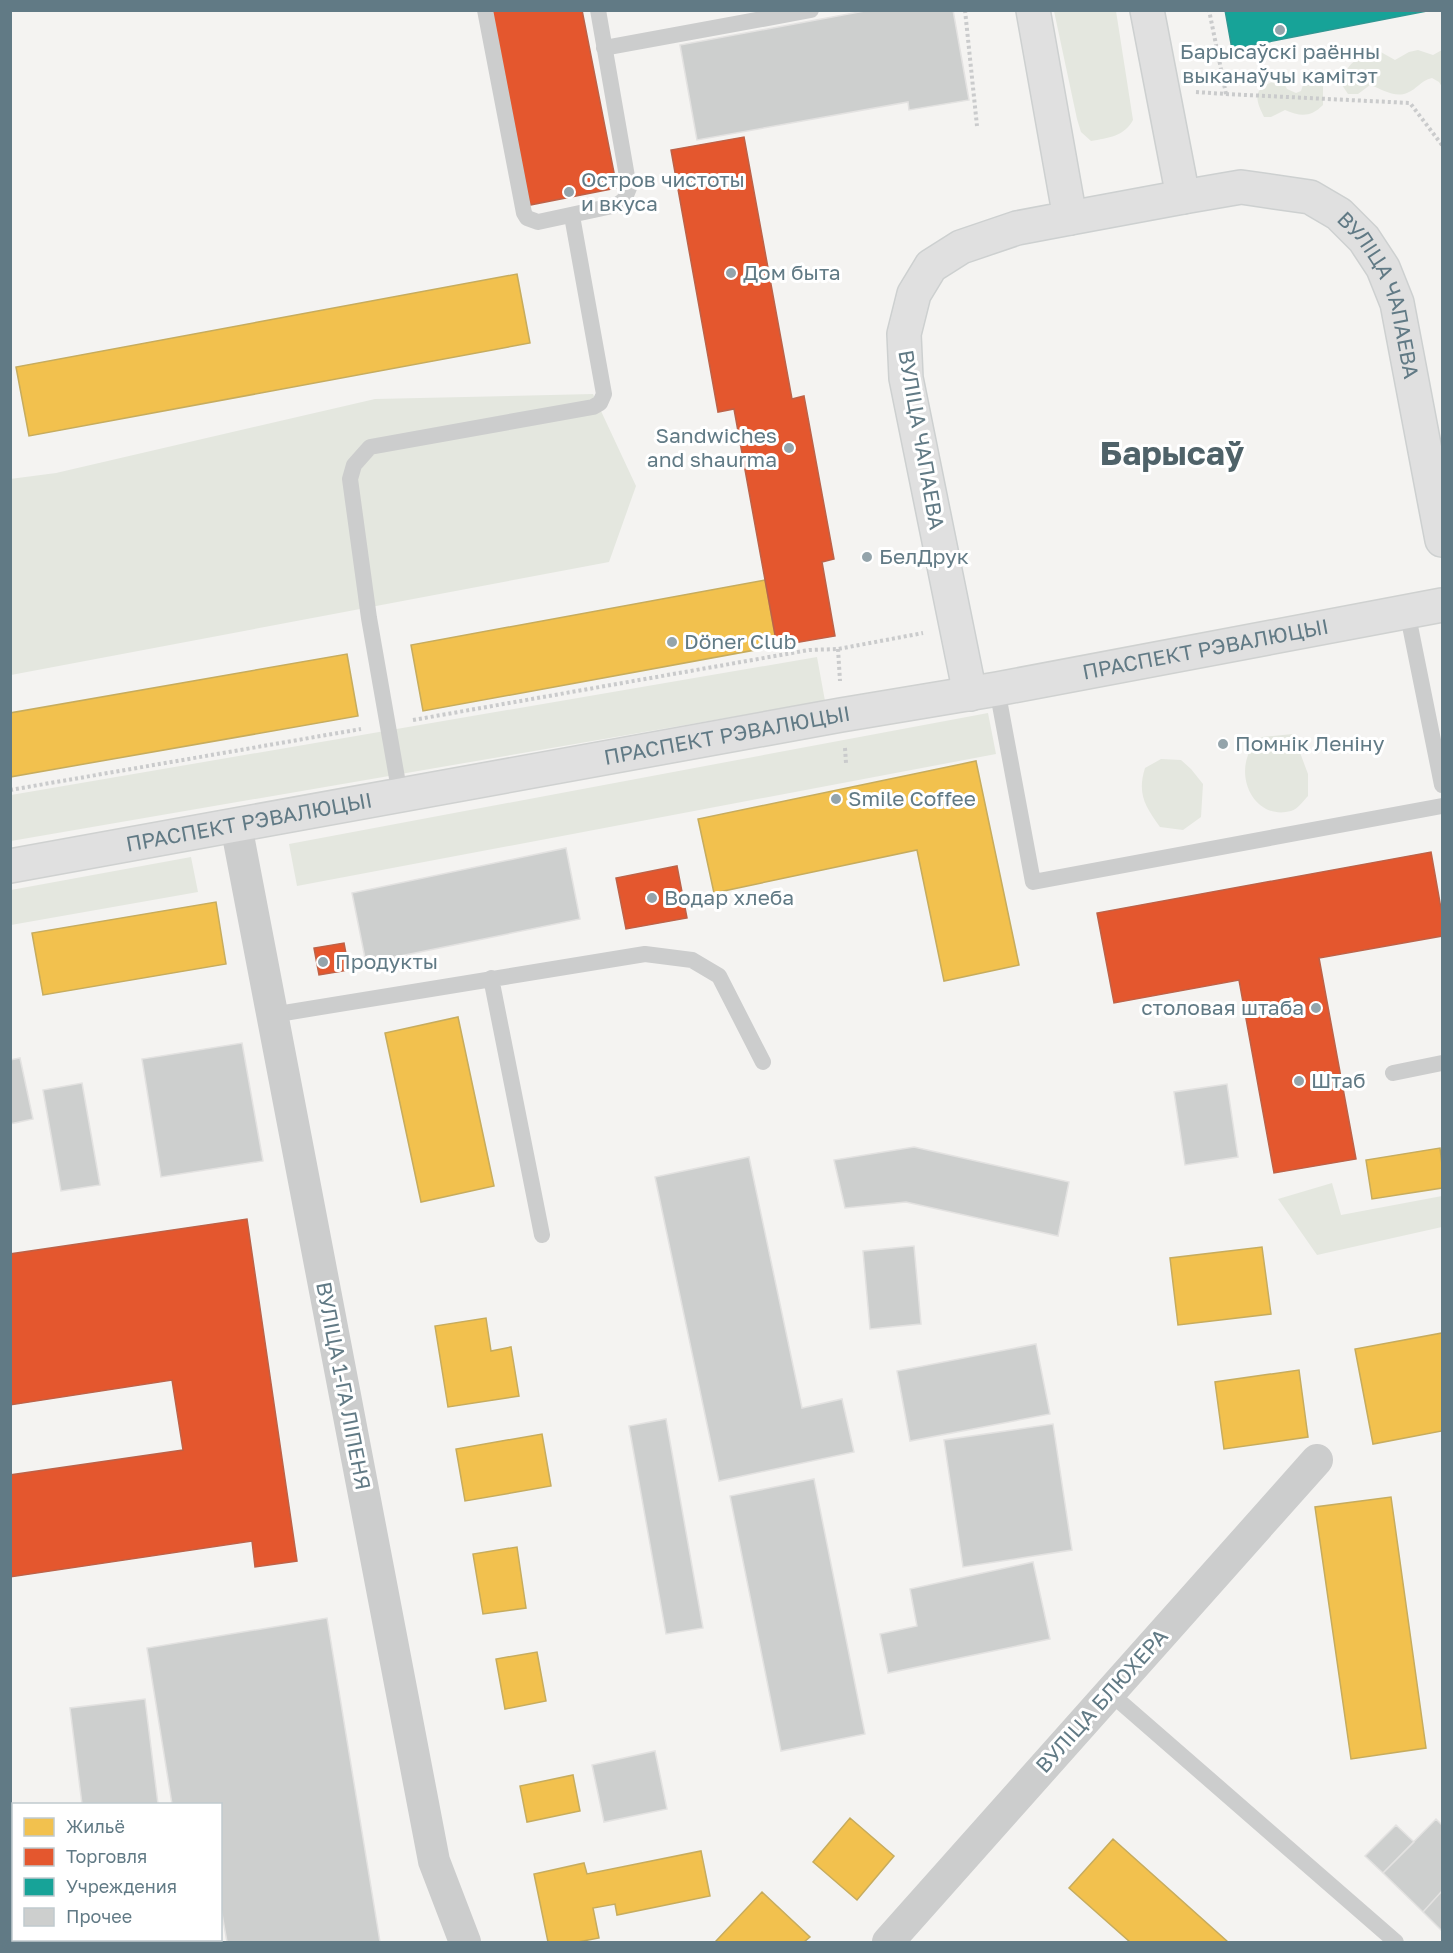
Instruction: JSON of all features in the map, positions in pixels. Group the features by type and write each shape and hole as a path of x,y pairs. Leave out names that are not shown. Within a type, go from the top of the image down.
{"main road":[{"path":"1032,10 1071,218"},
{"path":"1148,10 1183,197"},
{"name":"ВУЛІЦА ЧАПАЕВА","path":"983,691 955,627 906,378 904,334 914,294 931,267 961,247 1017,228 1241,187 1310,197 1339,214 1364,239 1383,268 1397,303 1443,540"},
{"name":"ПРАСПЕКТ РЭВАЛЮЦЫІ","path":"10,866 983,691 1443,605"}],"street":[{"name":"ВУЛІЦА 1-ГА ЛІПЕНЯ","path":"236,825 434,1861 465,1942"},
{"name":"ВУЛІЦА БЛЮХЕРА","path":"888,1942 1317,1460"}],"lane":[{"path":"485,10 524,213 527,218 538,222 617,205 624,200 629,189 598,10"},
{"path":"604,48 811,10"},
{"path":"400,795 369,618 350,479 354,465 370,447 593,407 600,403 604,394 573,216"},
{"path":"1407,611 1443,785"},
{"path":"983,691 1033,882 1443,806"},
{"path":"272,1015 645,954 692,960 719,976 763,1062"},
{"path":"491,978 542,1235"},
{"path":"1393,1073 1443,1063"},
{"path":"1110,1693 1396,1942"}],"path":[{"path":"965,10 977,126"},
{"path":"1209,10 1226,94"},
{"path":"1162,90 1410,103 1443,145"},
{"path":"10,790 798,652 838,648 955,627"},
{"path":"838,648 840,690"}],"shaded area":[{"path":"1054,11 1116,11 1133,120 1121,133 1091,141 1081,132"},
{"path":"1418,50 1433,55 1442,50 1442,87 1432,78 1402,94 1393,94 1370,85 1358,94 1348,94 1342,85 1349,66 1365,55 1379,51 1395,60"},
{"path":"1310,79 1319,80 1323,85 1323,105 1319,109 1306,115 1285,110 1271,117 1264,117 1257,96 1260,89 1273,82 1283,81 1287,89 1296,93 1301,91 1304,82"},
{"path":"593,394 636,486 609,562 11,675 10,479 56,473 375,399"},
{"path":"817,657 825,701 11,841 11,795"},
{"path":"988,713 996,754 297,886 289,844"},
{"path":"1293,734 1308,774 1308,796 1294,810 1279,812 1269,810 1260,805 1248,788 1245,766 1248,755 1262,737"},
{"path":"1161,759 1181,760 1203,784 1201,817 1183,830 1160,827 1150,813 1142,793 1145,768"},
{"path":"191,857 198,892 11,925 11,890"},
{"path":"1332,1183 1341,1215 1442,1196 1442,1227 1317,1255 1278,1199"}],"building: Жильё":[{"path":"517,274 530,343 29,436 16,367"},
{"path":"765,580 777,646 423,711 411,645"},
{"path":"347,654 358,716 10,777 10,713"},
{"path":"976,761 1019,965 944,981 917,850 714,893 698,819"},
{"path":"216,902 226,964 43,995 32,933"},
{"path":"458,1017 494,1186 421,1202 385,1033"},
{"path":"1440,1148 1442,1188 1372,1199 1366,1160"},
{"path":"1262,1247 1271,1314 1178,1325 1170,1258"},
{"path":"486,1318 491,1351 511,1347 519,1396 448,1407 435,1326"},
{"path":"1442,1333 1442,1431 1373,1444 1355,1349"},
{"path":"1299,1370 1308,1437 1224,1449 1215,1382"},
{"path":"542,1434 551,1486 465,1501 456,1449"},
{"path":"1391,1497 1426,1748 1351,1759 1315,1507"},
{"path":"517,1547 526,1608 483,1614 473,1554"},
{"path":"537,1652 546,1701 505,1709 496,1659"},
{"path":"573,1775 580,1811 527,1822 520,1786"},
{"path":"850,1818 894,1856 857,1900 813,1862"},
{"path":"1113,1839 1228,1942 1130,1942 1069,1888"},
{"path":"701,1851 710,1896 617,1915 615,1904 593,1908 599,1938 578,1942 548,1942 534,1874 584,1863 587,1874"},
{"path":"762,1892 810,1937 804,1942 716,1941"}],"building: Торговля":[{"path":"492,10 582,10 617,188 530,205"},
{"name":"Дом быта","path":"744,137 792,399 804,396 834,559 822,562 835,636 777,646 734,409 718,412 671,150"},
{"name":"Штаб","path":"1431,852 1442,914 1442,936 1319,958 1356,1159 1274,1173 1239,980 1114,1003 1097,913"},
{"name":"Водар хлеба","path":"677,866 687,918 626,929 616,878"},
{"path":"344,943 349,970 319,975 314,948"},
{"path":"247,1219 297,1561 255,1567 252,1541 10,1577 10,1475 183,1450 172,1380 10,1405 10,1254"}],"building: Учреждения":[{"name":"Барысаўскі раённы выканаўчы камітэт","path":"1225,10 1432,10 1232,49"}],"building: Прочее":[{"path":"870,10 953,10 969,100 909,110 908,102 697,140 680,45"},
{"path":"566,848 580,919 366,963 352,893"},
{"path":"242,1043 263,1161 161,1177 142,1059"},
{"path":"20,1058 33,1119 10,1124 10,1060"},
{"path":"82,1083 100,1185 61,1191 43,1090"},
{"path":"1227,1084 1238,1157 1185,1165 1174,1092"},
{"path":"914,1147 1069,1182 1058,1236 906,1202 845,1208 834,1160"},
{"path":"749,1157 802,1408 842,1399 854,1452 719,1481 655,1177"},
{"path":"914,1246 921,1324 870,1329 863,1251"},
{"path":"1036,1344 1050,1414 910,1441 897,1371"},
{"path":"666,1419 703,1628 666,1634 629,1426"},
{"path":"1053,1424 1072,1550 963,1567 944,1440"},
{"path":"814,1479 865,1734 781,1751 730,1496"},
{"path":"1033,1562 1050,1639 888,1673 880,1634 917,1626 910,1589"},
{"path":"327,1618 380,1942 227,1942 222,1914 222,1803 172,1803 147,1648"},
{"path":"145,1699 158,1803 82,1803 70,1708"},
{"path":"655,1751 667,1809 604,1822 592,1765"},
{"path":"1436,1819 1442,1825 1442,1891 1423,1912 1383,1873"},
{"path":"1396,1825 1414,1842 1383,1873 1365,1856"},
{"path":"1442,1891 1442,1931 1423,1912"},
{"path":"100,1941 175,1941 175,1942"}],"place":[{"name":"Барысаўскі раённы выканаўчы камітэт","path":"1280,30"},
{"name":"Остров чистоты и вкуса","path":"569,192"},
{"name":"Дом быта","path":"731,273"},
{"name":"Sandwiches and shaurma","path":"789,448"},
{"name":"БелДрук","path":"867,557"},
{"name":"Döner Club","path":"672,642"},
{"name":"Помнік Леніну","path":"1223,744"},
{"name":"Smile Coffee","path":"836,799"},
{"name":"Водар хлеба","path":"652,898"},
{"name":"Продукты","path":"323,962"},
{"name":"столовая штаба","path":"1316,1008"},
{"name":"Штаб","path":"1299,1081"}],"district":[{"name":"Барысаў","path":"1172,453"}]}
